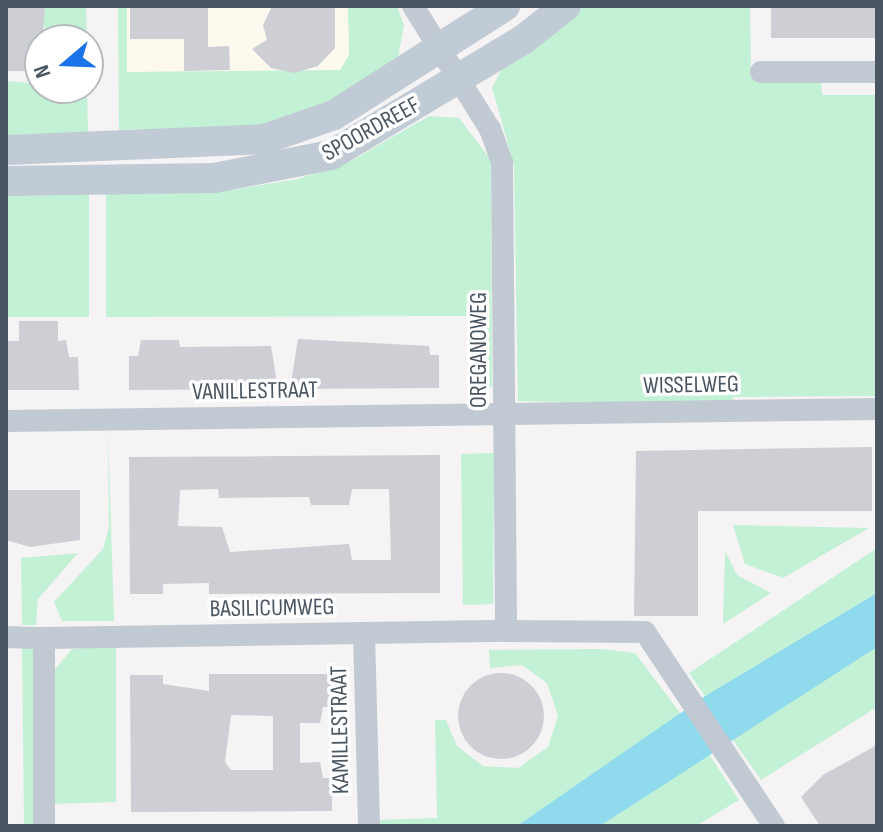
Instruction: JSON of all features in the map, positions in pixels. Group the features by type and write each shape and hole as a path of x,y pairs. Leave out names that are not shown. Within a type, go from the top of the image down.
{"main road":[{"name":"SPOORDREEF","path":"6,150 143,147 265,139 334,115 505,6"},
{"name":"SPOORDREEF","path":"6,181 65,182 275,171 331,155 459,79 566,6"}],"street":[{"name":"OREGANOWEG","path":"413,6 459,79 502,162 506,631"},
{"path":"761,72 877,72"},
{"name":"WISSELWEG","path":"505,414 877,409"},
{"name":"VANILLESTRAAT","path":"6,421 505,414"},
{"name":"BASILICUMWEG","path":"6,637 645,632 774,826"},
{"name":"KAMILLESTRAAT","path":"364,633 369,826"},
{"path":"44,638 44,826"}],"shaded area":[{"path":"127,6 348,6 349,55 341,70 127,72"}],"green space":[{"path":"40,6 86,6 87,24 44,24"},
{"path":"118,6 127,6 127,72 340,70 349,55 348,6 397,6 404,25 398,58 326,107 284,122 142,137 142,129 119,130"},
{"path":"581,6 750,6 751,67 821,78 822,95 877,95 877,396 733,397 732,406 518,401 514,165 492,88 501,71"},
{"path":"6,81 24,83 24,104 87,104 88,134 6,135"},
{"path":"429,116 459,118 491,160 492,387 481,388 478,316 106,317 106,194 218,192 298,179 351,161"},
{"path":"6,195 89,195 89,317 6,317"},
{"path":"108,431 114,621 62,621 54,602 103,549 109,527"},
{"path":"494,453 493,604 463,605 461,454"},
{"path":"733,525 869,528 783,578 745,564"},
{"path":"877,548 877,593 705,696 689,673"},
{"path":"725,551 737,575 771,593 723,624"},
{"path":"78,553 38,599 36,625 22,625 21,558"},
{"path":"22,644 33,644 34,826 24,826"},
{"path":"116,646 116,802 52,804 53,672 72,649"},
{"path":"877,646 877,707 761,780 733,740"},
{"path":"602,649 635,653 681,714 517,826 376,826 376,820 437,818 435,720 446,720 457,746 483,766 518,768 548,747 558,716 547,683 522,665 490,668 489,650"},
{"path":"709,754 739,800 696,826 600,826"}],"water":[{"path":"877,593 877,647 600,826 517,826 705,696"}],"building":[{"path":"6,6 45,6 44,24 24,24 24,71 6,71"},
{"path":"130,6 208,6 208,47 229,46 230,70 184,71 184,39 130,39"},
{"path":"272,6 335,6 335,48 318,66 294,73 271,68 252,49 267,40 263,25"},
{"path":"771,6 877,6 877,38 771,38"},
{"path":"19,321 58,321 58,341 66,340 69,357 78,357 79,390 6,390 6,341 19,341"},
{"path":"298,339 429,346 430,355 439,355 439,388 290,389"},
{"path":"141,340 179,340 180,347 271,346 278,389 129,390 129,356 138,356"},
{"path":"872,447 872,511 698,511 698,616 634,616 636,451"},
{"path":"440,455 440,593 209,594 209,583 163,584 163,594 130,594 129,457","holes":["218,489 219,498 309,497 311,505 349,505 352,489 389,489 391,560 352,560 349,544 230,552 222,527 178,526 180,490"]},
{"path":"6,490 80,490 80,540 30,547 6,540"},
{"path":"493,673 509,673 532,685 541,699 544,716 541,733 532,747 509,759 493,759 477,752 465,740 458,724 458,708 465,692 477,680"},
{"path":"209,674 332,674 332,707 323,707 320,723 300,723 300,763 320,762 323,778 332,778 332,811 131,812 130,675 163,675 163,684 209,691","holes":["231,715 273,716 273,770 231,770 225,762"]},
{"path":"877,745 877,826 820,826 801,797 823,775"}]}
